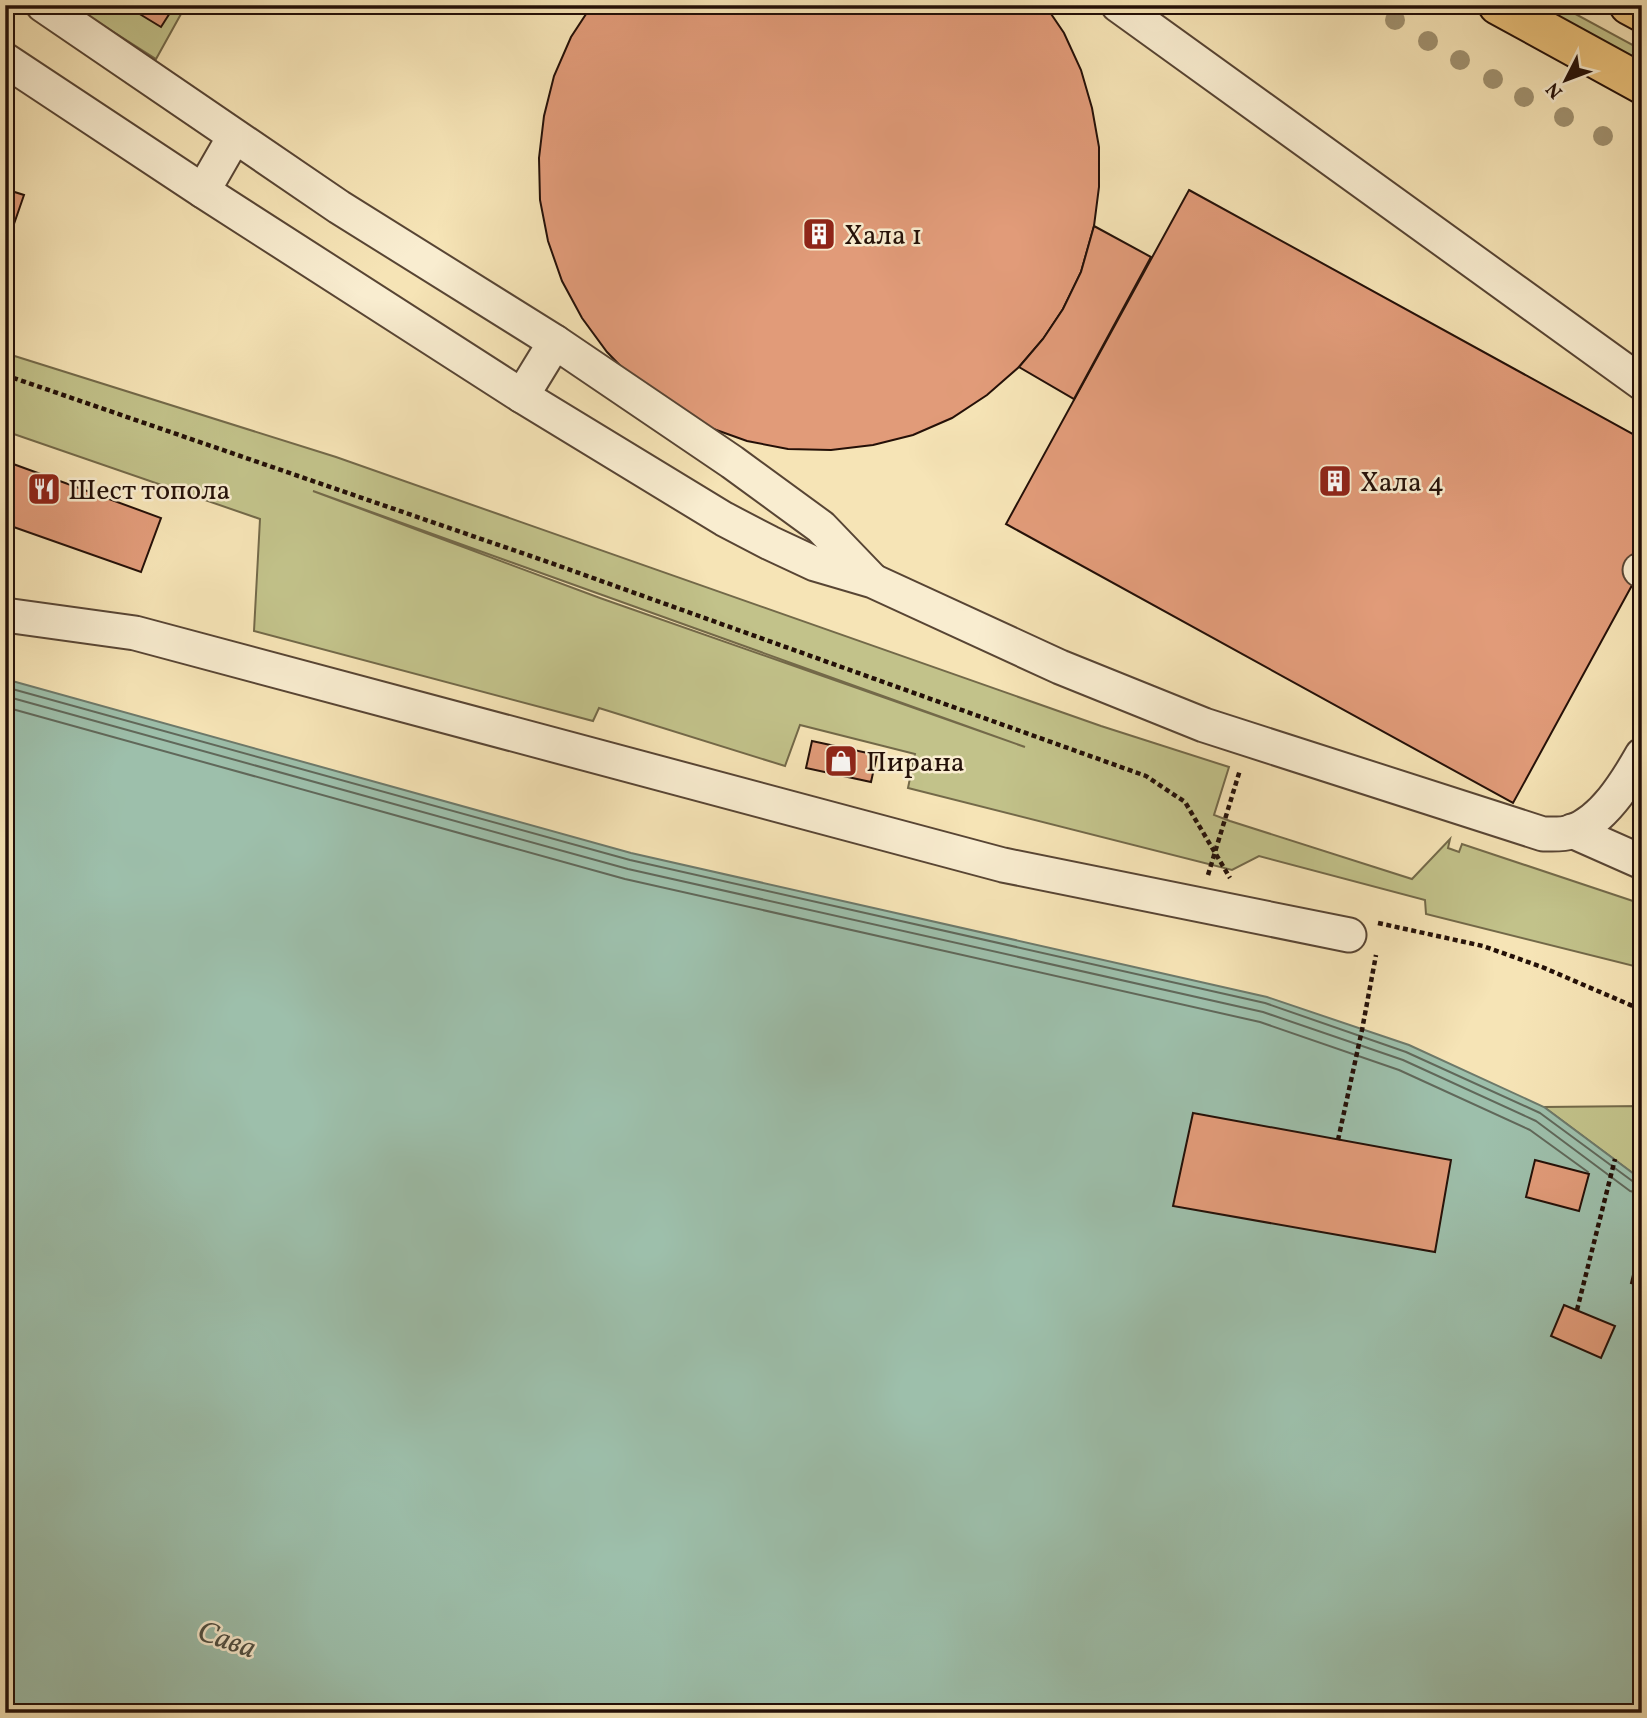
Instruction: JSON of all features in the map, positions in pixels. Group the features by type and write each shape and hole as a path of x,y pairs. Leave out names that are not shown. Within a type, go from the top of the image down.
{"main road":[{"path":"1498,5 1642,83"},
{"path":"1629,5 1642,12"}],"street":[{"path":"43,5 373,229 555,342 792,505 821,527 873,581"},
{"path":"1118,5 1642,383"},
{"path":"5,60 522,396 724,519 815,564 873,581 1060,667 1204,724 1543,834 1573,831 1595,818 1611,801 1642,755"},
{"path":"203,191 234,137"},
{"path":"522,396 555,342"},
{"path":"5,615 135,633 1003,865 1349,935"},
{"path":"1573,831 1642,862"}],"path":[{"path":"5,375 564,568 1146,776 1185,802 1223,870 1237,886"},
{"path":"1199,905 1249,739"},
{"path":"1338,1140 1363,1030 1374,963"},
{"path":"1577,1310 1615,1159"}],"green space":[{"path":"71,5 186,5 156,59"},
{"path":"1534,5 1559,5 1642,50 1642,67"},
{"path":"5,353 336,457 1101,726 1229,767 1214,815 1230,821 1412,879 1450,839 1448,848 1459,852 1462,844 1642,904 1642,968 1426,914 1425,900 1259,856 1232,870 908,788 915,754 800,725 785,766 599,708 593,721 254,631 260,519 5,431","holes":["313,491 1025,747 600,598"]},
{"path":"1642,1106 1642,1180 1544,1107"}],"water":[{"name":"Сава","path":"5,679 631,853 1267,997 1409,1045 1544,1107 1642,1180 1642,1713 5,1713"}],"building":[{"path":"136,5 175,5 161,27 133,10"},
{"name":"Хала 1","path":"592,5 1045,5 1064,33 1081,70 1099,147 1099,187 1094,226 1081,272 1063,309 1043,339 1019,367 987,395 952,418 913,435 873,445 831,450 788,449 747,441 708,427 636,382 607,352 582,318 562,281 548,241 540,200 539,158 544,116 554,76 571,37"},
{"path":"5,189 24,195 5,250"},
{"name":"Хала 4","path":"1189,190 1642,439 1642,567 1513,803 1006,524"},
{"path":"1094,226 1151,257 1074,399 1019,367 1043,339 1063,309 1081,272"},
{"name":"Шест топола","path":"5,461 161,518 141,572 5,524"},
{"name":"Пирана","path":"812,741 877,755 871,782 806,768"},
{"path":"1193,1113 1451,1160 1435,1252 1173,1206"},
{"path":"1535,1160 1589,1174 1579,1211 1526,1197"},
{"path":"1640,1246 1642,1247 1642,1286 1631,1283"},
{"path":"1564,1305 1615,1326 1601,1358 1551,1336"}],"place":[{"name":"Хала 1","path":"819,234"},
{"name":"Хала 4","path":"1335,481"},
{"name":"Шест топола","path":"44,489"},
{"name":"Пирана","path":"841,761"}]}
